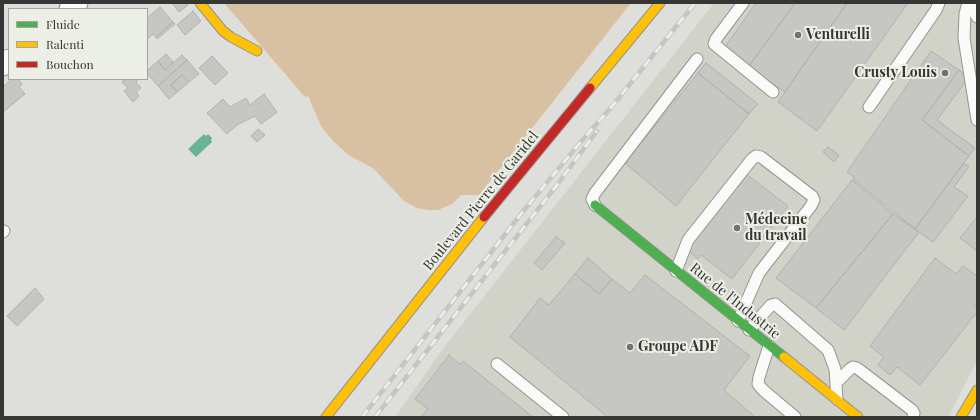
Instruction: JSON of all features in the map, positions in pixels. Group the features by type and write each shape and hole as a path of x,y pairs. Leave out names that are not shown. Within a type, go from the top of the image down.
{"street":[{"path":"200,3 231,38 257,51"},
{"name":"Boulevard Pierre de Garidel","path":"326,417 497,201 660,3"},
{"name":"Rue de l'Industrie","path":"595,205 858,417"},
{"path":"961,417 977,390"}],"lane":[{"path":"743,3 716,39 714,44 773,92"},
{"path":"869,107 936,10 939,3"},
{"path":"970,3 977,17"},
{"path":"970,3 965,14 964,38 977,120"},
{"path":"595,205 592,199 595,193 697,59"},
{"path":"676,271 688,240 752,159 756,156 761,157 812,196 814,200 811,206 759,273 738,321"},
{"path":"749,330 770,305 775,304 828,350 835,369 837,400"},
{"path":"769,346 758,384 762,390 795,417"},
{"path":"497,364 563,417"},
{"path":"836,383 850,369 853,367 857,368 912,410 914,413 913,417"}],"shaded area":[{"path":"224,3 631,3 479,195 461,195 452,204 438,210 428,210 417,208 404,201 373,168 350,156 334,142 321,126 308,96 305,97"},
{"path":"714,3 977,3 977,361 948,417 395,417 442,350"},
{"path":"204,134 206,136 208,134 212,138 212,142 196,157 188,149"}],"building":[{"path":"172,3 187,3 188,5 179,12"},
{"path":"756,3 795,3 749,66 725,47"},
{"name":"Venturelli","path":"795,3 847,3 785,92 758,74 749,66"},
{"path":"847,3 908,3 817,131 778,102"},
{"path":"160,7 173,22 156,37 153,34 148,38 148,17"},
{"path":"193,11 201,21 185,35 177,25"},
{"path":"173,22 175,24 157,39 156,37"},
{"path":"931,51 959,70 922,120 969,156 915,229 853,179 854,177 847,172"},
{"path":"166,54 173,62 165,70 158,61"},
{"path":"182,55 187,60 158,86 148,74 148,70 158,61 165,70"},
{"path":"212,56 228,73 215,85 199,68"},
{"path":"187,60 199,74 189,82 182,75 171,85 177,92 169,99 158,86"},
{"path":"706,63 758,104 749,114 698,73"},
{"path":"959,70 969,77 937,120 975,148 969,156 922,120"},
{"path":"698,73 749,114 676,206 625,163"},
{"path":"182,75 189,82 177,92 171,85"},
{"path":"11,80 19,80 22,84 19,87 25,94 3,112 3,87"},
{"path":"125,80 137,80 136,82 141,88 136,92 139,96 133,102 124,91 128,88 122,82"},
{"path":"264,94 277,112 261,124 255,116 237,125 227,134 207,113 223,99 230,107 246,98 250,105"},
{"path":"258,129 265,135 257,142 251,136"},
{"path":"828,147 839,155 834,162 823,152"},
{"path":"964,163 969,166 954,187 968,196 933,242 915,229"},
{"name":"Médecine du travail","path":"746,174 788,206 732,279 701,255 698,259 687,250"},
{"path":"852,180 893,214 816,308 776,278"},
{"path":"893,214 919,232 844,330 816,308"},
{"path":"977,217 977,251 960,238"},
{"path":"556,237 565,243 542,270 534,263"},
{"path":"588,258 612,279 599,294 575,274"},
{"path":"935,258 956,274 963,266 977,276 977,302 974,306 977,308 977,312 920,385 897,367 890,375 878,365 884,357 870,346"},
{"name":"Groupe ADF","path":"575,274 599,294 612,279 630,293 645,275 750,356 724,390 755,417 608,417 510,337 540,298 549,305"},
{"path":"35,288 44,299 17,326 7,316"},
{"path":"449,355 460,364 463,361 533,417 421,417 428,409 415,399"}],"railway":[{"path":"362,417 525,209 614,104 695,3"},
{"path":"375,417 557,185 597,131"}],"traffic: fast":[{"path":"595,205 784,357"}],"traffic: slow":[{"path":"200,3 223,31 257,51"},
{"path":"590,88 660,3"},
{"path":"326,417 484,217"},
{"path":"784,357 858,417"},
{"path":"961,417 977,390"}],"traffic: jam":[{"path":"484,217 590,88"}],"place":[{"name":"Venturelli","path":"798,35"},
{"name":"Crusty Louis","path":"945,73"},
{"name":"Médecine du travail","path":"737,228"},
{"name":"Groupe ADF","path":"630,347"}]}
